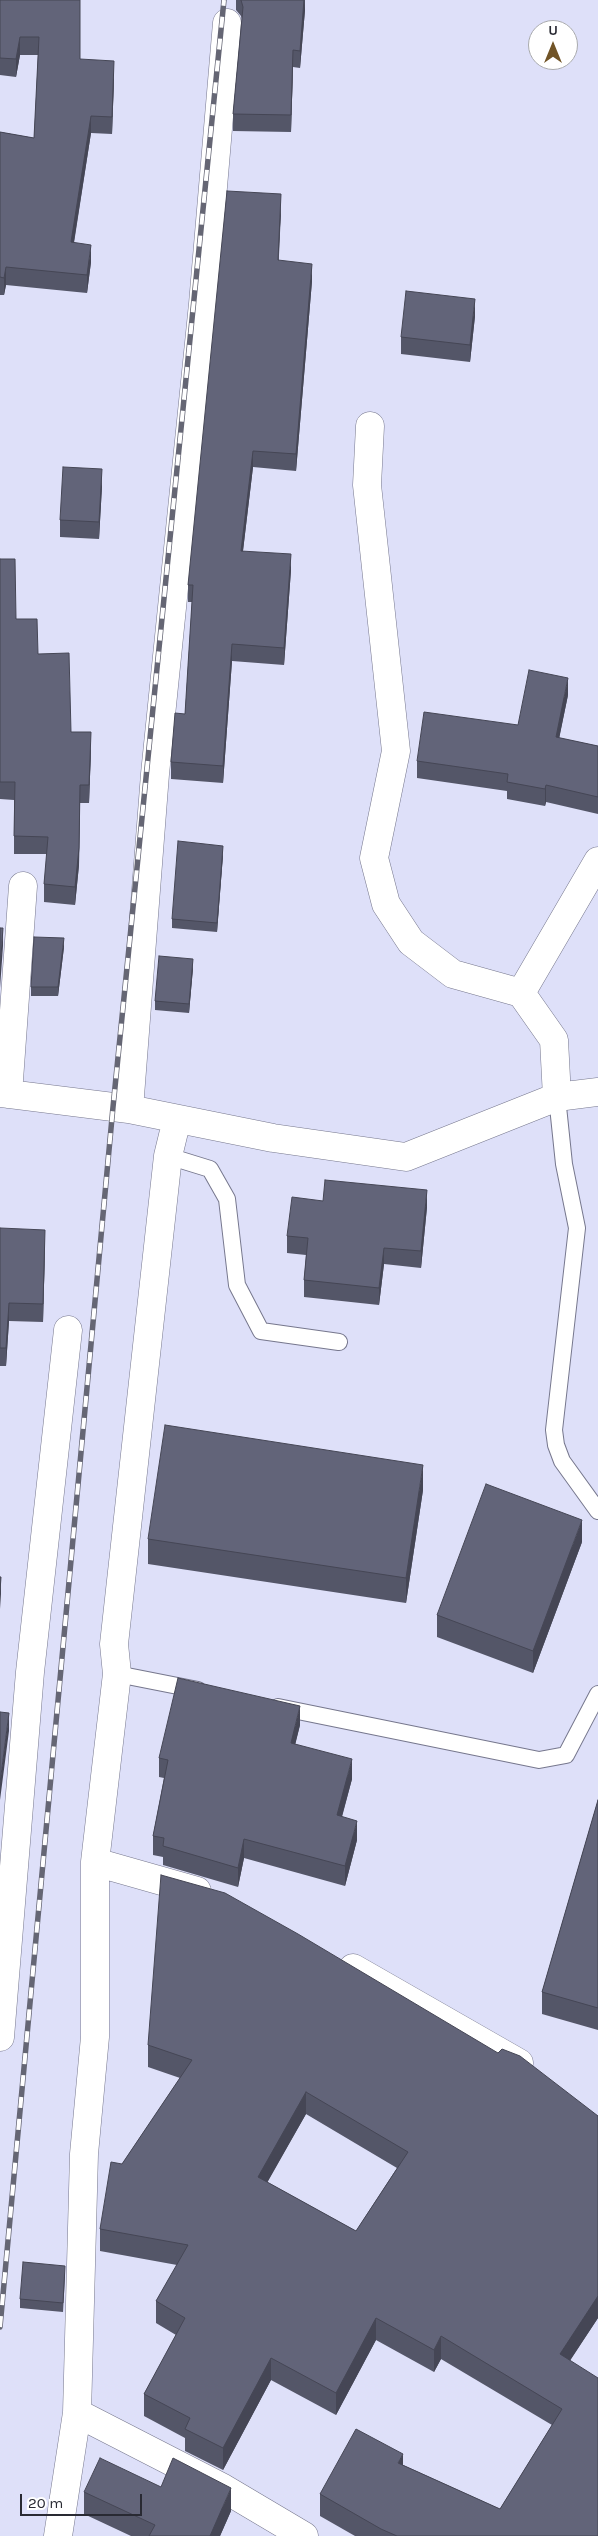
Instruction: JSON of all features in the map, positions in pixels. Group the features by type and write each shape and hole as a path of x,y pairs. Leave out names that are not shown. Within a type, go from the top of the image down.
{"street":[{"path":"129,1109 154,783 203,304 227,23"},
{"path":"370,426 367,485 396,751 374,858 386,904 411,942 453,974 521,993 554,1040 557,1097"},
{"path":"521,993 598,861"},
{"path":"23,886 4,1094 129,1109 273,1138 406,1157 557,1097 598,1092"},
{"path":"58,2536 77,2413 84,2154 95,2037 95,1862 116,1674 114,1644 168,1156 177,1119"},
{"path":"0,2037 30,1672 68,1330"},
{"path":"95,1862 222,1898"},
{"path":"331,1956 520,2063"},
{"path":"77,2413 223,2488 304,2536"}],"lane":[{"path":"557,1097 564,1164 577,1228 554,1430 556,1445 562,1462 598,1511"},
{"path":"168,1156 210,1169 227,1199 237,1285 262,1331 339,1342"},
{"path":"116,1674 214,1694"},
{"path":"263,1704 539,1760 566,1755 598,1694"}],"building":[{"path":"0,0 80,0 80,59 114,61 112,117 91,116 71,242 91,245 87,275 6,267 4,278 0,277 0,132 34,138 39,37 20,37 16,59 0,58"},
{"path":"241,0 304,0 300,51 293,50 291,115 233,114 243,7"},
{"path":"227,191 281,194 278,260 312,264 296,454 253,451 241,551 291,554 284,648 232,644 223,766 171,762 175,713 185,714 193,585 188,585"},
{"path":"406,291 475,299 470,345 401,337"},
{"path":"63,467 102,469 99,522 60,520"},
{"path":"0,559 15,559 16,619 37,619 38,654 69,653 71,732 91,732 89,785 80,785 79,848 75,887 44,884 48,837 14,836 15,782 0,782"},
{"path":"529,670 568,678 556,737 598,746 598,797 546,785 545,789 507,782 508,774 417,761 424,712 518,725"},
{"path":"178,841 223,846 217,923 172,919"},
{"path":"0,928 3,928 0,970"},
{"path":"34,937 64,938 58,987 31,987"},
{"path":"159,956 193,959 189,1004 155,1001"},
{"path":"325,1180 427,1190 421,1251 384,1248 379,1288 304,1280 308,1238 287,1236 292,1197 323,1201"},
{"path":"0,1228 45,1230 43,1304 9,1303 6,1348 0,1348"},
{"path":"165,1425 423,1465 406,1578 148,1539"},
{"path":"486,1484 582,1520 533,1651 437,1615"},
{"path":"178,1678 300,1706 291,1743 352,1759 337,1815 357,1821 345,1866 244,1839 238,1868 163,1846 164,1838 153,1836 168,1760 159,1758"},
{"path":"0,1712 9,1713 0,1783"},
{"path":"598,1800 598,2008 542,1992"},
{"path":"161,1875 225,1893 298,1934 498,2053 502,2049 520,2056 598,2116 598,2296 560,2354 598,2378 598,2536 397,2536 381,2529 320,2494 356,2429 403,2454 398,2463 500,2509 562,2409 441,2336 434,2350 376,2318 336,2393 271,2358 223,2448 185,2429 190,2418 144,2394 185,2318 156,2301 188,2245 100,2229 111,2162 122,2164 192,2060 148,2045","holes":["306,2092 408,2152 356,2231 258,2177"]},
{"path":"23,2262 65,2266 63,2303 20,2299"},
{"path":"100,2458 161,2487 173,2458 231,2488 210,2536 149,2536 155,2525 84,2492"}],"railway":[{"path":"0,2327 113,1107 224,0"}]}
